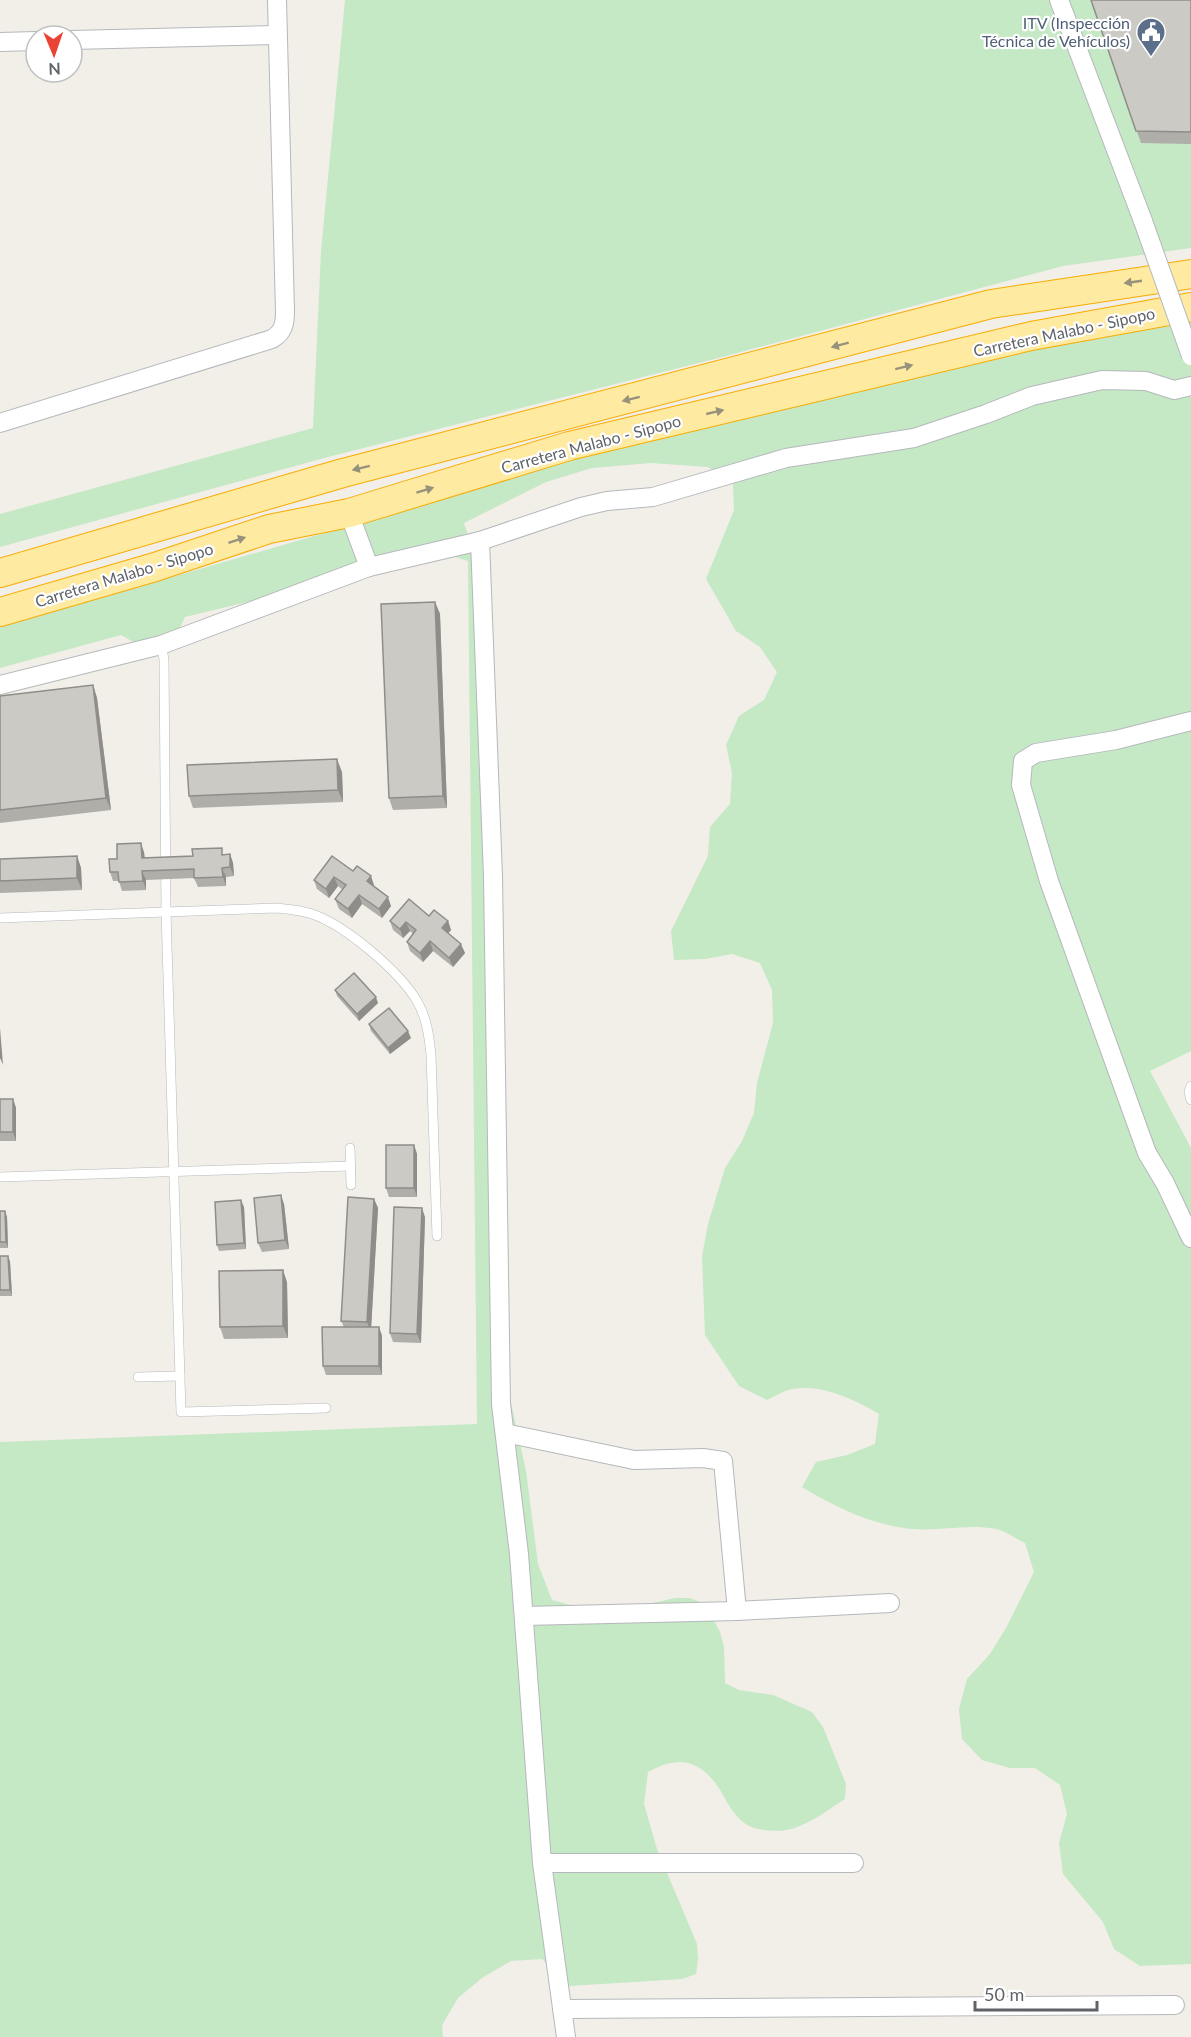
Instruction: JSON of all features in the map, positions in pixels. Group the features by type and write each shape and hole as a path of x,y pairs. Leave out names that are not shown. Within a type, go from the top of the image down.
{"highway":[{"name":"Carretera Malabo - Sipopo","path":"0,573 343,472 991,304 1191,274"},
{"name":"Carretera Malabo - Sipopo","path":"0,612 155,567 269,529 349,513 569,446 1031,336 1191,308"}],"street":[{"path":"0,423 272,339 281,333 285,323 277,0"},
{"path":"1059,0 1143,221 1191,356"},
{"path":"84,40 277,35"},
{"path":"0,42 24,41"},
{"path":"0,685 161,645 369,567 480,541 582,507 607,501 653,497 786,458 914,438 986,414 1016,401 1102,380 1146,381 1174,390 1191,386"},
{"path":"349,513 369,567"},
{"path":"480,541 493,876 501,1404 519,1554 542,1863 566,2037"},
{"path":"1191,722 1116,740 1036,753 1023,761 1021,785 1049,881 1147,1153 1191,1238"},
{"path":"505,1433 634,1460 703,1458 723,1461 737,1611"},
{"path":"524,1616 737,1611 890,1603"},
{"path":"542,1863 854,1863"},
{"path":"562,2009 1175,2005"}],"lane":[{"path":"161,645 164,659 166,911 182,1412 326,1408"},
{"path":"0,918 276,908 312,914 332,922 349,933 404,984 417,1001 424,1016 429,1036 437,1236"},
{"path":"1191,1086 1189,1092 1191,1100"},
{"path":"350,1148 351,1185"},
{"path":"0,1177 351,1166"},
{"path":"138,1377 180,1376"}],"green space":[{"path":"345,0 1091,0 1191,144 1191,248 1063,266 726,356 328,457 0,547 0,514 313,428 321,251"},
{"path":"1191,293 1191,1051 1150,1071 1191,1148 1191,1964 1140,1966 1114,1949 1103,1922 1063,1874 1059,1843 1067,1814 1060,1785 1035,1768 1010,1768 982,1760 962,1739 959,1709 967,1679 990,1654 1006,1628 1034,1572 1025,1543 1000,1530 984,1527 915,1529 891,1526 851,1513 802,1487 816,1462 847,1455 875,1444 879,1414 838,1394 815,1389 790,1390 767,1400 739,1386 705,1335 702,1256 708,1224 725,1168 742,1141 754,1113 757,1083 773,1023 772,990 760,963 732,954 705,959 674,960 671,931 708,856 710,827 730,804 732,773 726,745 739,716 764,700 777,672 760,647 736,631 706,579 734,510 733,483 708,467 651,463 592,468 546,482 464,523 487,594 496,798 510,1398 526,1471 538,1564 552,1600 604,1614 675,1598 690,1598 705,1604 720,1632 724,1647 725,1683 739,1690 773,1695 812,1712 823,1727 846,1784 845,1799 795,1828 782,1831 764,1830 748,1825 739,1818 711,1778 696,1766 678,1762 669,1763 648,1772 644,1804 657,1849 697,1944 696,1974 682,1979 569,1986 542,1959 511,1961 482,1978 458,1998 442,2025 443,2037 0,2037 0,1442 477,1424 468,561 446,554 185,617 164,659 121,635 0,668 0,627 321,534 577,454 924,352"}],"building":[{"name":"ITV (Inspección Técnica de Vehículos)","path":"1091,0 1191,0 1191,132 1136,131"},
{"path":"435,602 443,796 389,798 381,604"},
{"path":"93,685 106,798 0,810 0,696"},
{"path":"337,759 338,790 189,796 187,765"},
{"path":"141,843 142,858 193,856 192,849 222,848 222,855 230,854 230,867 222,868 223,877 194,878 194,869 142,871 143,881 119,882 118,872 110,872 109,859 117,859 117,844"},
{"path":"77,856 77,878 0,881 0,859"},
{"path":"332,856 353,871 357,866 371,876 367,881 388,897 379,909 359,895 348,909 335,899 346,885 334,877 326,889 314,880"},
{"path":"409,899 429,916 434,910 448,921 442,928 461,944 449,958 430,941 420,953 407,942 416,930 406,922 400,929 390,921"},
{"path":"354,973 376,997 357,1014 335,990"},
{"path":"389,1008 408,1031 388,1048 369,1024"},
{"path":"0,1099 13,1099 13,1132 0,1132"},
{"path":"386,1145 414,1145 414,1188 386,1188"},
{"path":"281,1195 285,1240 258,1243 254,1198"},
{"path":"348,1197 374,1199 367,1322 341,1321"},
{"path":"241,1200 244,1243 217,1245 215,1202"},
{"path":"394,1207 422,1208 417,1334 390,1333"},
{"path":"0,1211 5,1211 6,1242 0,1242"},
{"path":"0,1256 8,1256 10,1290 0,1290"},
{"path":"283,1270 283,1326 220,1327 219,1271"},
{"path":"322,1327 379,1327 379,1366 323,1366"}],"place":[{"name":"ITV (Inspección Técnica de Vehículos)","path":"1151,58"}]}
